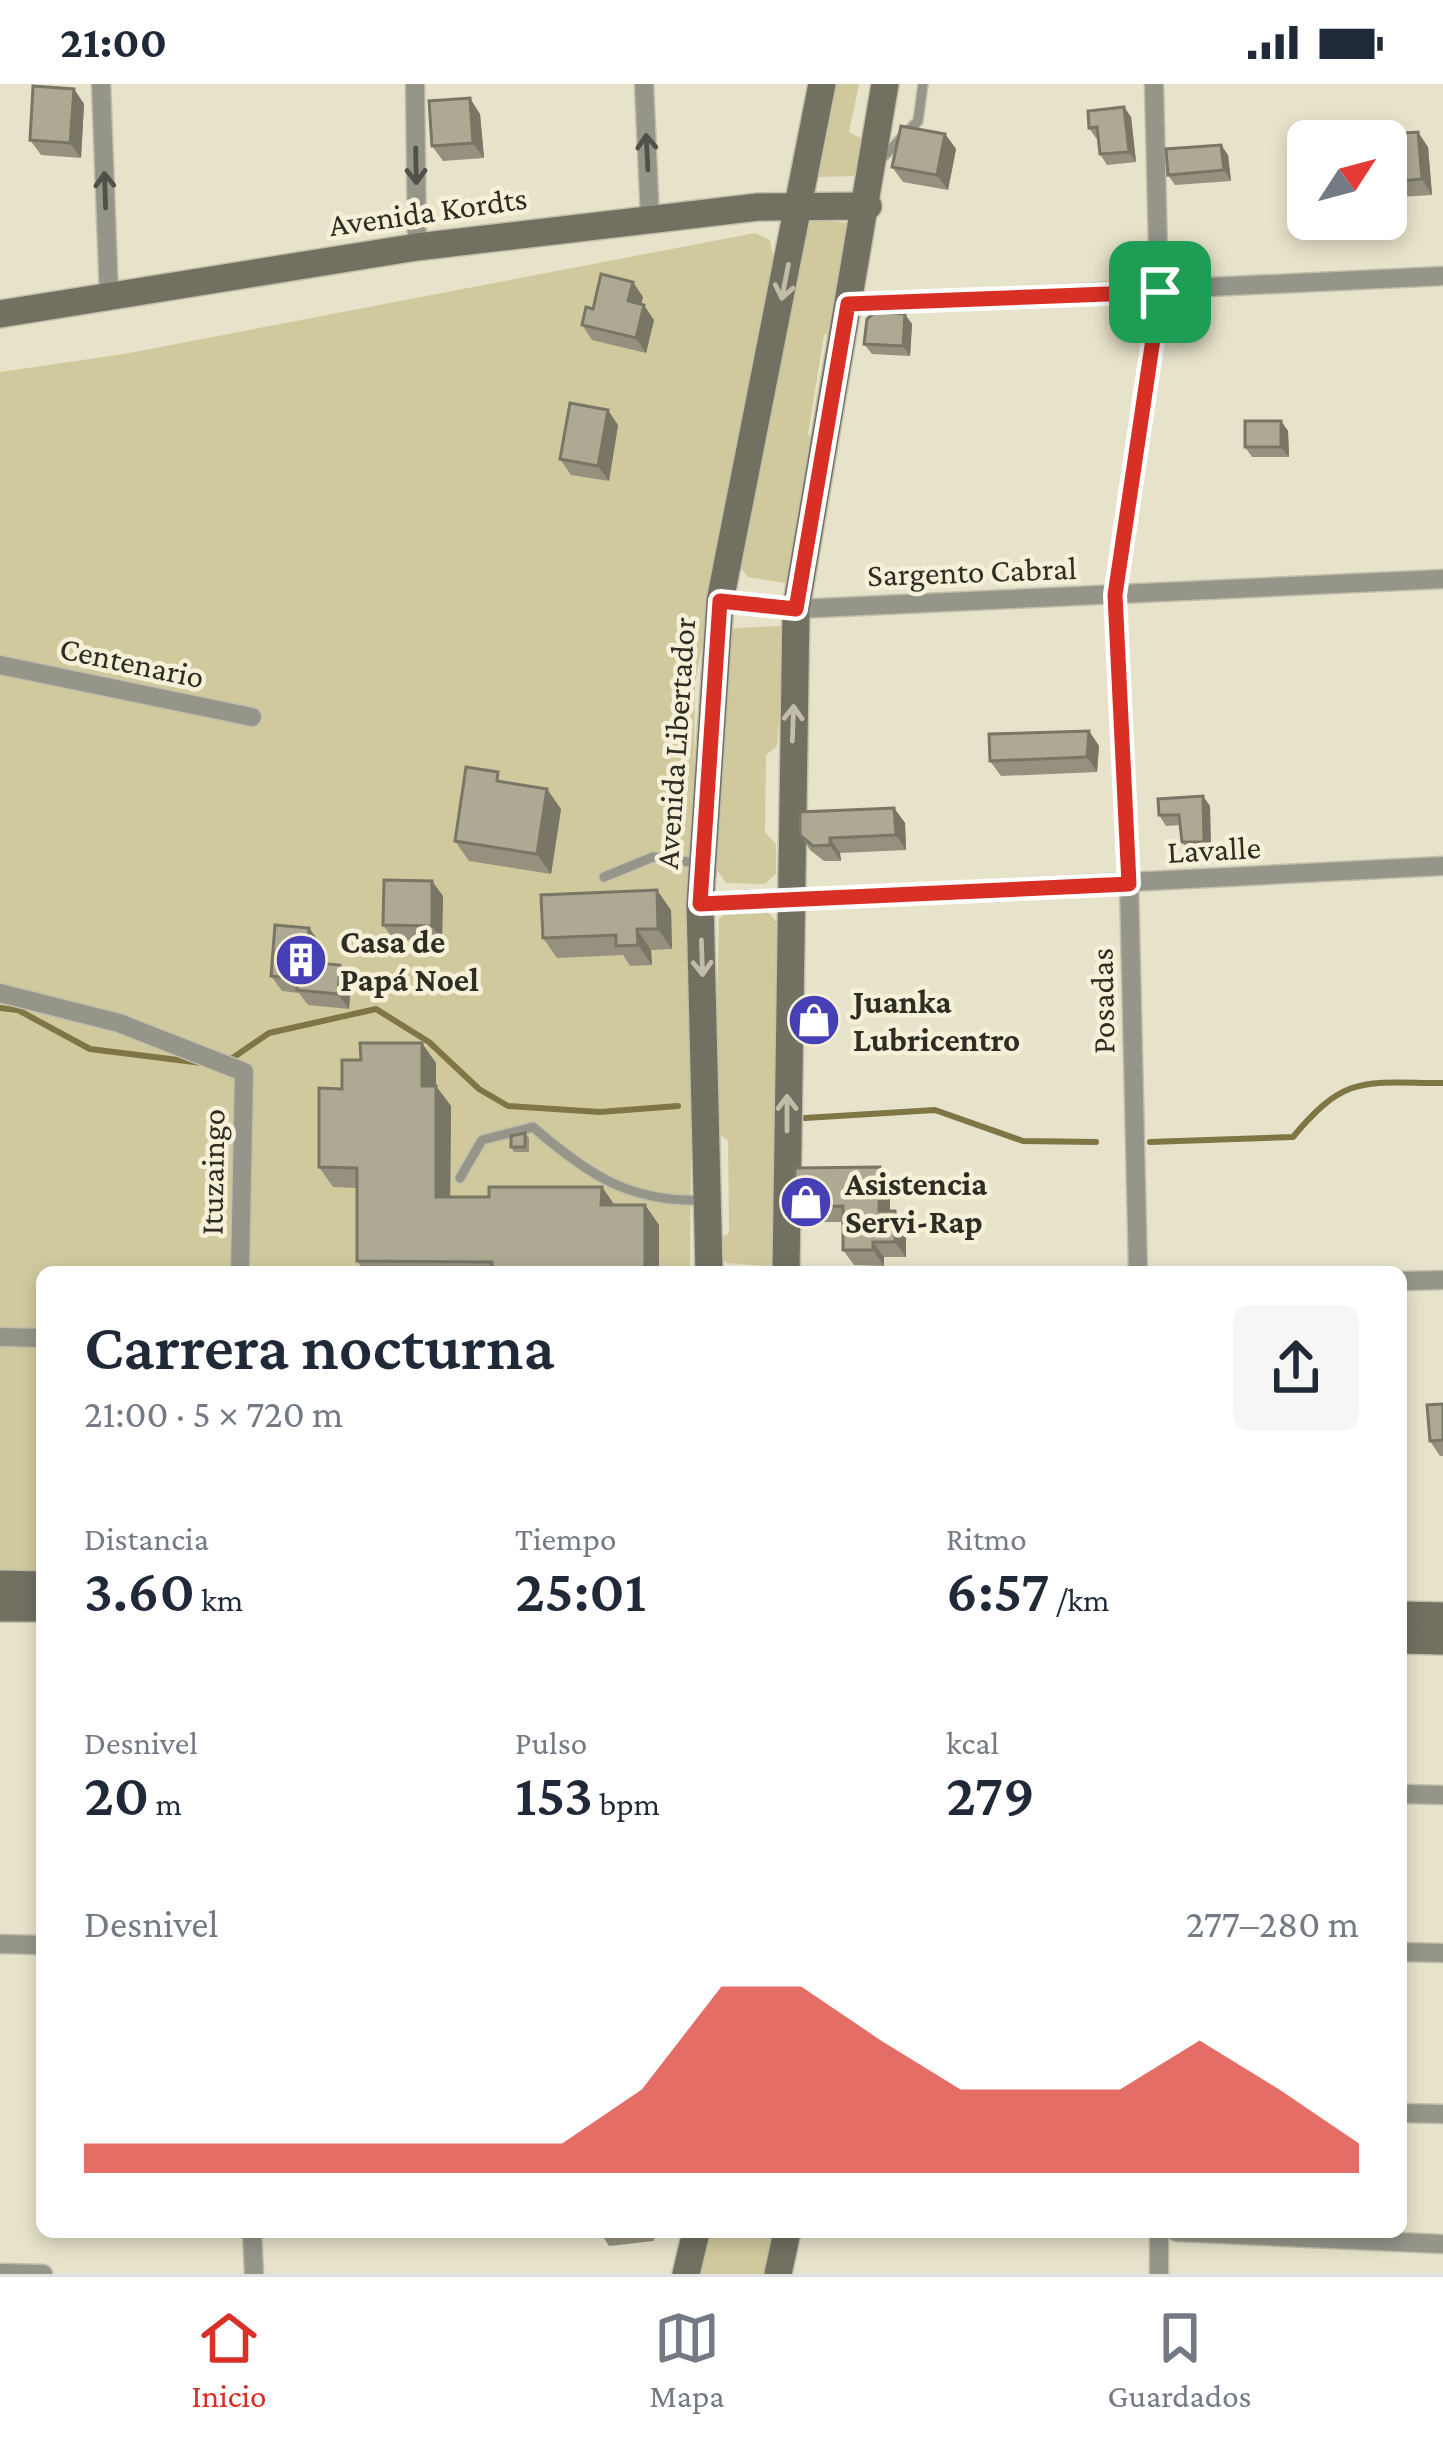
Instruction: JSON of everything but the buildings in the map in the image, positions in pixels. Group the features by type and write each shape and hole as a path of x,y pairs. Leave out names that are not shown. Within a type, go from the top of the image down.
{"main road":[{"name":"Avenida Libertador","path":"709,1266 700,904 720,601 822,84"},
{"path":"786,1266 796,609 868,206 885,84"},
{"name":"Avenida Kordts","path":"0,314 416,247 800,203 868,206"},
{"path":"0,1584 36,1585"},
{"path":"0,1608 36,1608"},
{"path":"1407,1615 1443,1616"},
{"path":"1407,1640 1443,1641"},
{"path":"686,2274 695,2238"},
{"path":"778,2274 786,2238"}],"street":[{"path":"101,84 110,296"},
{"path":"415,84 416,247"},
{"path":"644,84 650,219"},
{"name":"Posadas","path":"1138,1266 1129,884 1115,595 1160,292 1154,84"},
{"path":"848,304 1443,276"},
{"name":"Sargento Cabral","path":"720,601 796,609 1443,579"},
{"name":"Centenario","path":"0,665 252,717"},
{"name":"Lavalle","path":"700,904 1443,866"},
{"name":"Ituzaingo","path":"0,993 119,1022 244,1072 240,1266"},
{"path":"1407,1281 1443,1280"},
{"path":"0,1337 36,1338"},
{"path":"1407,1794 1443,1795"},
{"path":"0,1944 36,1945"},
{"path":"1407,1952 1443,1953"},
{"path":"1407,2113 1443,2114"},
{"path":"252,2238 254,2274"},
{"path":"1159,2238 1159,2274"},
{"path":"1310,2238 1443,2244"},
{"path":"0,2273 43,2274"}],"lane":[{"path":"874,166 918,121 923,84"},
{"path":"604,877 653,857 702,864"},
{"path":"460,1178 482,1140 533,1127 605,1184 639,1197 709,1199"}],"shaded area":[{"path":"830,84 859,84 849,132 866,141 862,176 819,177 814,172"},
{"path":"811,218 852,224 831,333 824,335 808,435 816,442 791,581 785,583 748,577 741,568 802,227"},
{"path":"755,233 770,240 773,256 695,684 690,1266 36,1266 36,1574 0,1573 0,372 124,354"},
{"path":"782,626 786,636 777,746 766,755 765,832 776,844 776,874 765,884 726,883 717,870 727,635 735,628"},
{"path":"766,909 777,923 778,1257 769,1266 727,1263 717,1253 721,1238 729,1233 728,1141 714,1130 719,919 727,910"},
{"path":"704,2238 770,2238 775,2245 770,2274 693,2274"}],"waterway":[{"path":"0,1008 18,1010 90,1049 202,1063"},
{"path":"231,1059 269,1033 376,1009 429,1042 479,1089 508,1106 600,1112 678,1106"},
{"path":"1150,1142 1293,1137 1328,1102 1359,1086 1443,1083"},
{"path":"805,1118 935,1110 1023,1141 1096,1142"}],"place":[{"name":"Casa de Papá Noel","path":"301,960"},
{"name":"Juanka Lubricentro","path":"814,1020"},
{"name":"Asistencia Servi-Rap","path":"806,1202"}],"route":[{"path":"1160,292 1115,595 1129,884 700,904 720,601 796,609 848,304 1160,292"}]}
